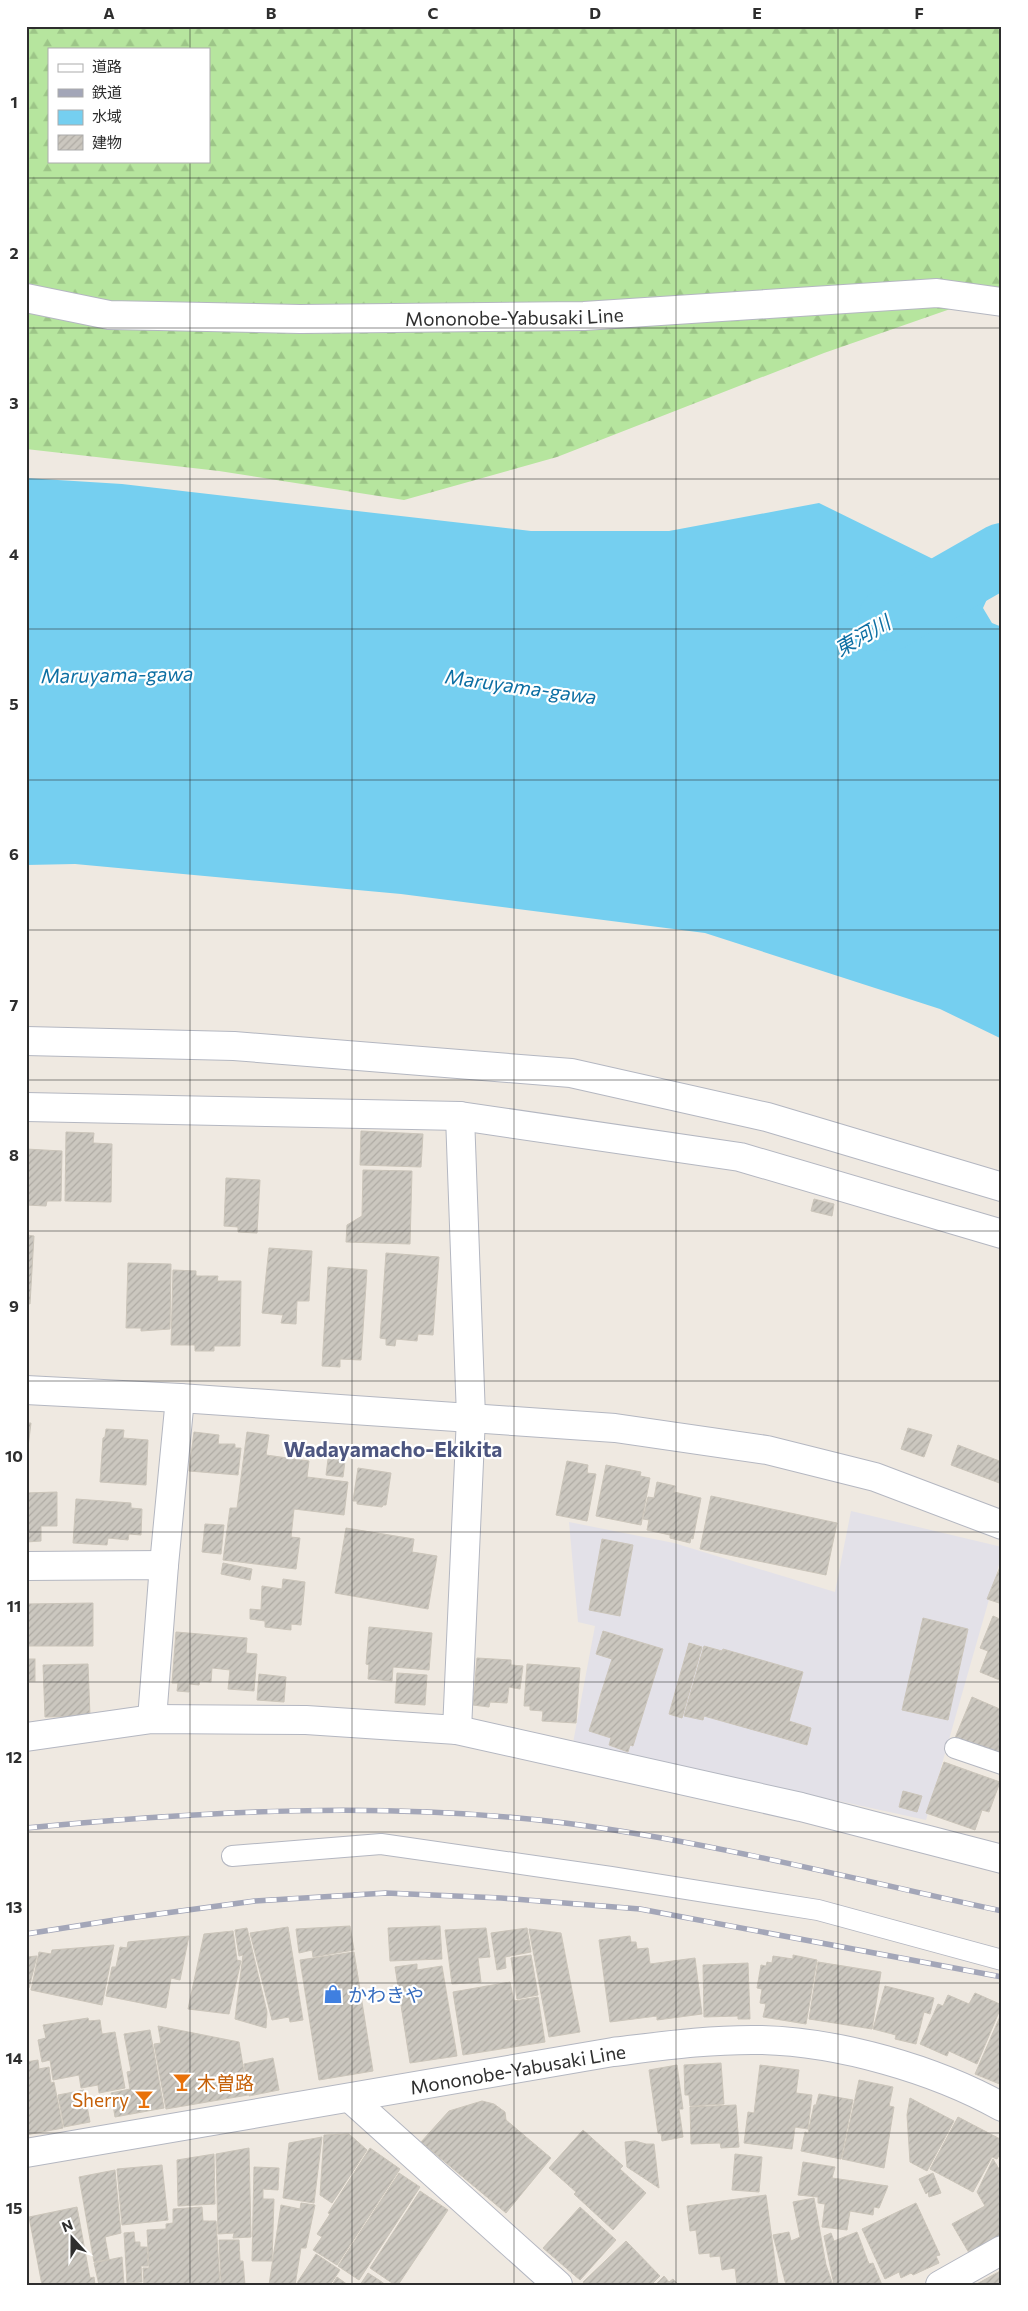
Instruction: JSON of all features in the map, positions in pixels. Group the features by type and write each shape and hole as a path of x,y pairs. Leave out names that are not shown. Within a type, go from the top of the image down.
{"street":[{"name":"Mononobe-Yabusaki Line","path":"26,298 108,315 300,319 584,316 937,293 1002,302"},
{"path":"26,1041 234,1046 571,1073 767,1117 1002,1187"},
{"path":"26,1107 460,1116 740,1157 1002,1234"},
{"path":"458,1730 471,1418 460,1116"},
{"path":"26,1390 180,1398 615,1428 767,1450 875,1477 1002,1525"},
{"path":"152,1719 180,1398"},
{"path":"26,1566 164,1565"},
{"path":"26,1737 152,1719 306,1720 458,1730 801,1808 1002,1860"},
{"name":"Mononobe-Yabusaki Line","path":"26,2153 613,2052 688,2043 762,2040 832,2048 904,2066 974,2091 1002,2107"},
{"path":"350,2098 558,2285"},
{"path":"940,2285 1002,2250"}],"lane":[{"path":"956,1748 1002,1764"},
{"path":"232,1856 381,1844 611,1877 818,1910 1002,1960"}],"shaded area":[{"path":"851,1511 1002,1547 1002,1554 926,1820 573,1743 595,1626 578,1622 569,1522 674,1543 835,1592"}],"green space":[{"path":"26,26 1002,26 1002,291 824,353 557,457 404,500 219,471 26,449"}],"water":[{"name":"Maruyama-gawa","path":"26,478 122,484 531,531 669,531 819,503 992,588 983,608 992,623 1002,627 1002,1039 940,1009 705,933 401,894 75,864 26,865"}],"building":[{"path":"361,1131 423,1134 421,1167 360,1165"},
{"path":"66,1132 94,1133 93,1143 112,1144 111,1202 65,1201"},
{"path":"26,1149 62,1151 61,1201 47,1201 46,1206 26,1205"},
{"path":"363,1170 412,1171 410,1244 346,1242 347,1225 362,1216"},
{"path":"226,1178 260,1180 257,1233 238,1232 238,1227 224,1226"},
{"path":"814,1199 834,1204 832,1216 811,1211"},
{"path":"26,1235 34,1236 30,1304 26,1303"},
{"path":"269,1248 312,1251 309,1301 297,1301 296,1324 281,1323 283,1315 262,1313"},
{"path":"386,1253 439,1257 433,1335 418,1334 417,1341 396,1339 395,1346 386,1345 386,1339 380,1338"},
{"path":"128,1263 171,1264 170,1329 141,1331 141,1328 126,1328"},
{"path":"328,1267 367,1270 361,1360 340,1359 340,1367 322,1366"},
{"path":"173,1270 196,1271 196,1276 218,1276 217,1281 241,1281 240,1346 214,1346 214,1351 195,1351 195,1345 171,1345"},
{"path":"26,1423 31,1423 26,1463"},
{"path":"908,1428 932,1435 924,1457 901,1449"},
{"path":"106,1429 124,1430 123,1438 148,1440 146,1485 100,1482 103,1438 105,1437"},
{"path":"194,1432 219,1435 218,1444 235,1444 235,1448 241,1448 238,1475 189,1471"},
{"path":"247,1432 269,1435 266,1455 309,1461 307,1477 348,1482 344,1515 294,1509 291,1537 300,1538 296,1569 223,1560 230,1508 237,1508"},
{"path":"958,1445 1002,1462 1002,1484 951,1465"},
{"path":"329,1451 346,1453 343,1477 326,1475"},
{"path":"567,1461 588,1465 587,1473 596,1474 587,1521 556,1515"},
{"path":"606,1465 641,1472 640,1476 650,1478 641,1525 596,1516"},
{"path":"358,1468 391,1473 386,1505 382,1507 357,1504 357,1501 353,1501"},
{"path":"657,1482 675,1486 674,1492 701,1498 693,1539 691,1538 690,1543 670,1538 670,1535 647,1530 649,1520 643,1519 648,1497 654,1498"},
{"path":"57,1492 57,1526 41,1526 41,1541 26,1542 26,1493"},
{"path":"711,1496 837,1523 826,1575 700,1549"},
{"path":"76,1499 131,1503 131,1508 142,1509 141,1535 129,1534 128,1540 108,1538 107,1545 73,1543"},
{"path":"205,1524 224,1525 221,1554 202,1552"},
{"path":"346,1528 414,1539 412,1552 437,1556 428,1609 335,1593"},
{"path":"602,1539 633,1545 620,1616 589,1610"},
{"path":"1002,1562 1002,1604 987,1599"},
{"path":"223,1563 252,1569 250,1580 221,1574"},
{"path":"283,1579 305,1582 301,1625 291,1624 291,1630 265,1627 265,1621 250,1619 250,1609 261,1610 262,1586 282,1589"},
{"path":"93,1603 93,1646 26,1646 26,1604"},
{"path":"993,1616 1002,1620 1002,1681 980,1672 988,1651 980,1648"},
{"path":"923,1618 968,1629 948,1720 902,1710"},
{"path":"369,1627 432,1633 429,1670 393,1667 392,1681 368,1679 369,1665 366,1664"},
{"path":"603,1631 663,1649 633,1746 630,1745 628,1752 609,1745 611,1738 589,1731 612,1659 596,1654"},
{"path":"176,1632 247,1638 246,1653 257,1654 254,1691 228,1689 230,1670 212,1668 211,1682 200,1681 199,1685 189,1684 189,1692 177,1691 178,1683 172,1683"},
{"path":"689,1643 702,1647 682,1718 669,1714"},
{"path":"704,1646 722,1651 723,1649 803,1672 789,1721 811,1728 807,1745 704,1716 703,1720 684,1716"},
{"path":"477,1658 511,1660 511,1665 523,1666 520,1689 509,1687 507,1703 490,1702 489,1707 473,1705"},
{"path":"26,1659 35,1659 35,1681 26,1681"},
{"path":"88,1664 90,1716 45,1717 43,1665"},
{"path":"527,1664 580,1668 576,1723 542,1721 543,1711 530,1710 530,1706 524,1706"},
{"path":"397,1673 427,1675 425,1705 395,1703"},
{"path":"259,1674 286,1677 284,1702 257,1700"},
{"path":"972,1697 1002,1710 1002,1758 955,1738"},
{"path":"944,1762 1000,1782 989,1812 982,1810 975,1830 926,1813"},
{"path":"903,1791 922,1796 917,1812 899,1807"},
{"path":"350,1926 354,1950 313,1957 312,1950 299,1953 296,1929"},
{"path":"440,1926 442,1959 390,1961 388,1928"},
{"path":"288,1927 303,2020 290,2022 289,2017 272,2020 250,1933"},
{"path":"247,1928 267,2012 266,2028 235,2019 243,1955 239,1956 235,1930"},
{"path":"486,1928 490,1957 478,1958 481,1982 452,1984 445,1930"},
{"path":"527,1928 531,1952 505,1957 506,1968 497,1970 491,1933"},
{"path":"529,1929 561,1933 580,2032 549,2037"},
{"path":"233,1931 237,1960 241,1961 229,2014 188,2009 204,1934"},
{"path":"189,1936 180,1980 171,1978 166,2008 106,1996 112,1967 116,1967 120,1947 127,1948 128,1942"},
{"path":"630,1936 631,1942 636,1942 637,1949 648,1948 650,1964 695,1958 702,2014 657,2020 657,2016 610,2022 599,1940"},
{"path":"114,1945 102,2005 31,1990 39,1952 51,1954 52,1950"},
{"name":"かわきや","path":"354,1952 373,2071 319,2080 300,1960"},
{"path":"531,1955 538,1995 517,1999 511,1958"},
{"path":"793,1955 817,1960 806,2024 763,2017 766,2004 760,2003 762,1989 757,1988 761,1965 766,1966 767,1962 772,1963 773,1956 793,1959"},
{"path":"37,1956 29,1988 26,1987 26,1957"},
{"path":"818,1962 881,1972 872,2029 809,2019"},
{"path":"748,1963 750,2019 738,2019 738,2016 704,2017 703,1965"},
{"path":"417,1964 417,1970 442,1966 457,2056 410,2063 395,1967"},
{"path":"510,1982 514,2001 538,1997 545,2042 463,2055 453,1992"},
{"path":"885,1986 934,1998 930,2014 924,2012 916,2044 895,2039 896,2035 873,2029"},
{"path":"975,1993 1002,2005 977,2064 949,2051 947,2056 920,2044 938,2004 943,2006 948,1995 969,2004"},
{"path":"1002,2012 1002,2085 975,2074"},
{"path":"88,2018 89,2021 100,2020 102,2034 115,2032 125,2088 99,2093 98,2085 81,2088 79,2075 53,2080 50,2060 42,2062 38,2040 46,2038 43,2025"},
{"path":"158,2026 239,2042 248,2095 166,2109 154,2044 161,2043"},
{"path":"150,2030 164,2108 115,2117 111,2093 130,2089 127,2072 131,2071 124,2034"},
{"path":"273,2058 279,2090 249,2096 244,2064"},
{"path":"38,2060 39,2069 49,2067 51,2083 54,2082 63,2128 26,2135 26,2062"},
{"path":"721,2063 724,2104 690,2106 689,2095 685,2095 684,2065"},
{"path":"677,2065 683,2109 679,2109 683,2137 662,2141 661,2133 658,2133 649,2070"},
{"path":"760,2065 799,2070 796,2093 812,2095 808,2129 795,2127 792,2149 744,2143 748,2112 754,2113"},
{"path":"859,2080 893,2087 889,2106 894,2107 884,2168 842,2159"},
{"path":"84,2090 90,2122 64,2127 58,2095"},
{"path":"819,2094 853,2100 841,2159 801,2151 805,2132 808,2133 814,2105 816,2105"},
{"path":"910,2098 954,2121 927,2171 910,2162 907,2115"},
{"path":"482,2101 494,2104 505,2112 506,2120 551,2158 506,2213 421,2142 449,2111"},
{"path":"736,2105 739,2147 721,2148 720,2143 691,2144 690,2107"},
{"path":"958,2117 1002,2140 1002,2150 997,2159 992,2157 973,2192 930,2169"},
{"path":"583,2130 623,2166 620,2169 646,2193 613,2230 574,2194 576,2192 549,2168"},
{"path":"349,2134 367,2150 332,2203 320,2195 324,2135"},
{"path":"322,2137 314,2203 283,2198 289,2143"},
{"path":"635,2141 654,2144 659,2188 627,2167 625,2142"},
{"path":"249,2148 251,2237 233,2238 234,2233 218,2234 216,2154"},
{"path":"370,2148 400,2169 337,2265 313,2250 322,2237 317,2234 330,2214 328,2213"},
{"path":"214,2154 215,2204 178,2206 177,2160"},
{"path":"735,2154 762,2157 759,2192 732,2190"},
{"path":"993,2159 1002,2174 1002,2242 972,2258 952,2224 985,2206 977,2192"},
{"path":"803,2162 835,2167 832,2178 888,2186 879,2208 874,2207 873,2215 850,2211 847,2230 822,2227 825,2204 818,2203 818,2197 798,2195"},
{"path":"162,2165 168,2220 122,2225 117,2169"},
{"path":"254,2167 279,2168 278,2190 263,2189 263,2199 274,2199 272,2261 252,2261"},
{"path":"115,2170 121,2233 105,2237 109,2259 94,2262 79,2177"},
{"path":"399,2173 420,2187 359,2280 338,2266"},
{"path":"933,2173 941,2193 929,2197 928,2192 926,2194 919,2179"},
{"path":"420,2191 448,2210 398,2285 395,2285 370,2268"},
{"path":"766,2195 778,2284 737,2285 735,2268 722,2270 720,2256 710,2257 710,2253 699,2254 696,2230 690,2231 687,2206"},
{"path":"814,2198 826,2265 833,2285 786,2285 773,2235 789,2232 791,2241 800,2237 793,2202"},
{"path":"301,2203 315,2205 306,2248 301,2248 295,2285 269,2285 281,2205 300,2209"},
{"path":"916,2203 940,2255 936,2256 939,2263 913,2275 911,2273 901,2278 899,2272 885,2279 862,2229"},
{"path":"77,2207 90,2278 94,2277 95,2285 42,2285 29,2217"},
{"path":"202,2207 203,2221 216,2221 220,2285 144,2285 143,2268 149,2268 147,2230 166,2229 166,2224 173,2223 173,2209"},
{"path":"580,2207 616,2240 580,2280 543,2248"},
{"path":"134,2232 135,2242 140,2242 140,2247 147,2247 148,2266 141,2266 142,2282 127,2283 124,2233"},
{"path":"857,2232 869,2264 873,2263 882,2285 834,2285 824,2236 831,2233 834,2241"},
{"path":"219,2240 239,2240 240,2261 243,2261 245,2285 221,2284"},
{"path":"626,2241 660,2276 651,2285 585,2285 583,2282"},
{"path":"316,2254 340,2270 330,2285 300,2285 297,2283"},
{"path":"122,2257 124,2285 99,2285 94,2263"},
{"path":"1002,2270 1002,2285 975,2285"},
{"path":"368,2273 379,2280 386,2285 360,2285"},
{"path":"664,2276 669,2282 673,2279 679,2285 655,2285"},
{"path":"337,2277 348,2285 332,2285"}],"waterway":[{"name":"東河川","path":"890,619 1002,555"}],"railway":[{"path":"26,1828 161,1817 296,1811 363,1810 498,1816 565,1823 675,1840 784,1862 1002,1911"},
{"path":"26,1934 255,1901 386,1893 501,1898 640,1909 1002,1977"}],"place":[{"name":"かわきや","path":"333,1994"},
{"name":"木曽路","path":"182,2082"},
{"name":"Sherry","path":"144,2099"}],"district":[{"name":"Wadayamacho-Ekikita","path":"393,1448"}]}
